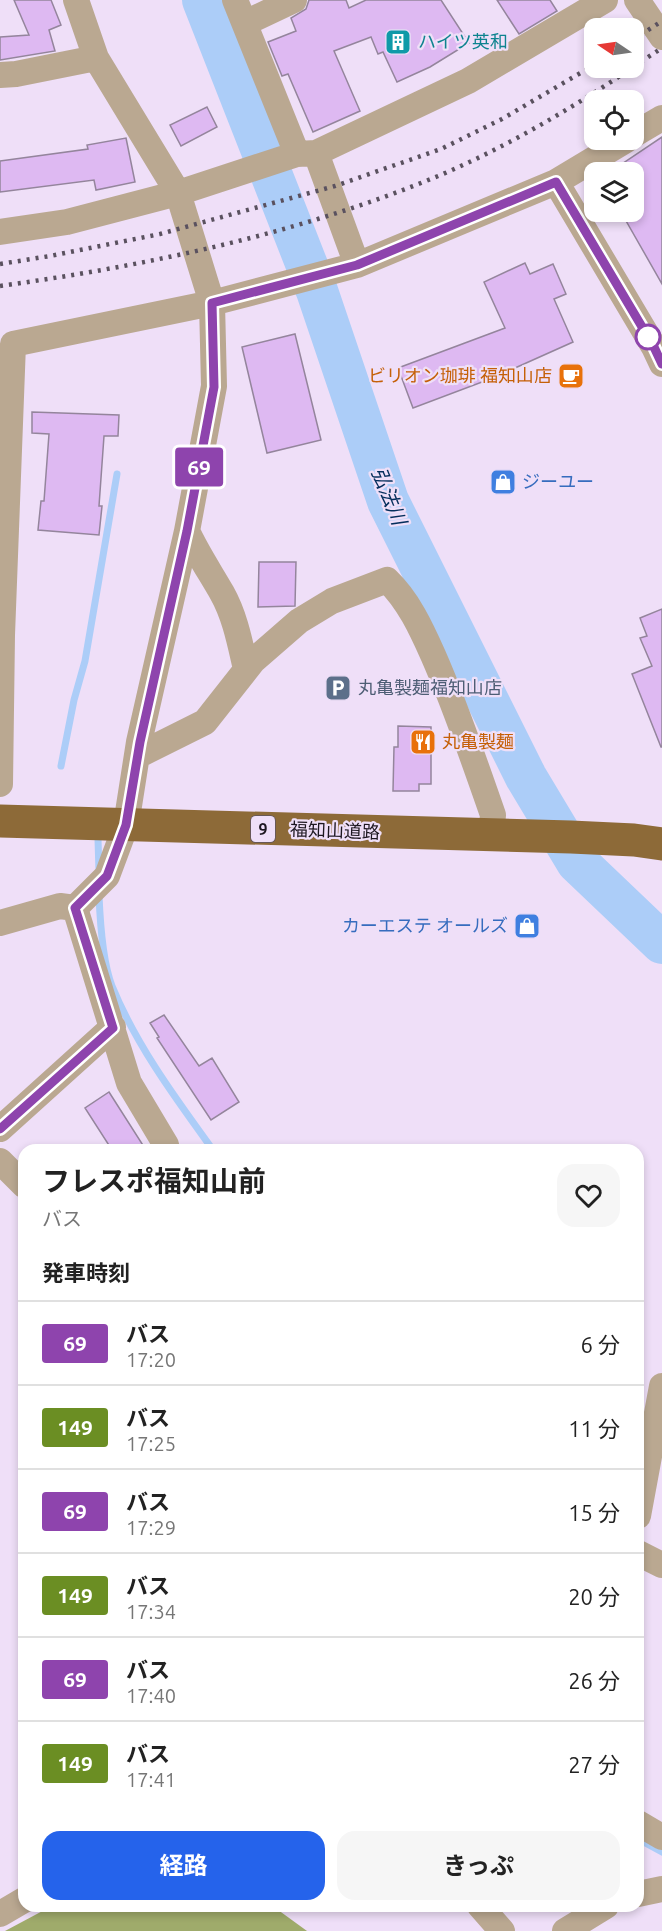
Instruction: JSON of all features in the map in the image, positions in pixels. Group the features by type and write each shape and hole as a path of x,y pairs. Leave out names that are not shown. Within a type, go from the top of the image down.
{"highway":[{"name":"福知山道路","path":"0,821 527,837 653,838"}],"street":[{"path":"75,908 107,876 126,825 140,742 187,531 214,387 212,303 178,193 96,58 76,0"},
{"path":"235,0 357,265"},
{"path":"245,23 294,0"},
{"path":"0,232 67,222 178,193 306,153 468,81 605,0"},
{"path":"637,0 662,37"},
{"path":"0,75 16,74 96,58"},
{"path":"644,129 662,118"},
{"path":"0,784 5,468 13,344 212,303 357,265 556,182 609,150"},
{"path":"556,182 662,364"},
{"path":"187,531 197,554 223,594 236,626 246,669"},
{"path":"139,755 205,722 253,661 298,621 332,601 387,580 402,594 450,693 493,815 491,836"},
{"path":"0,923 60,906 75,908"},
{"path":"75,908 129,1083 165,1144"},
{"path":"0,1129 113,1028"},
{"path":"0,1161 18,1179"},
{"path":"644,1484 662,1386"},
{"path":"644,1557 662,1565"},
{"path":"644,1826 662,1837"},
{"path":"644,1893 662,1889"},
{"path":"0,1914 18,1904"},
{"path":"485,1912 502,1931"},
{"path":"565,1931 596,1912"}],"green space":[{"path":"41,1912 281,1912 307,1931 5,1931"}],"building":[{"path":"14,0 51,0 61,25 49,30 55,51 0,60 0,37 29,35"},
{"path":"309,0 346,0 349,8 366,0 441,0 469,43 430,67 397,82 383,52 378,54 371,37 334,51 360,111 313,132 288,74 282,76 268,42 296,31 291,18 306,9"},
{"path":"497,0 550,0 557,11 519,34"},
{"path":"207,107 217,127 181,146 170,125"},
{"path":"662,137 662,284 627,222 644,222 644,162 625,162"},
{"path":"126,138 135,182 96,190 94,180 0,192 0,161 88,149 87,145"},
{"path":"525,263 530,274 553,264 566,294 554,299 573,342 506,373 413,408 398,368 505,328 484,282"},
{"path":"295,334 321,440 267,453 242,347"},
{"path":"32,412 119,415 118,436 104,436 99,535 38,530 41,501 44,501 49,434 32,433"},
{"path":"259,562 296,562 295,606 258,607"},
{"path":"662,609 661,747 632,674 652,666 640,638 647,636 640,618"},
{"path":"398,726 431,727 431,784 419,784 419,791 393,791 394,747 398,747"},
{"path":"164,1015 199,1066 212,1058 239,1102 211,1120 157,1038 159,1037 150,1023"},
{"path":"109,1092 142,1144 108,1144 85,1108"}],"waterway":[{"name":"弘法川","path":"203,0 317,291 388,501 526,777 577,862 662,943"},
{"path":"61,766 74,700 85,661 117,474"},
{"path":"98,839 99,872"},
{"path":"99,895 104,954 112,986 145,1050 209,1144"},
{"path":"644,1842 662,1852"}],"railway":[{"path":"644,33 662,21"},
{"path":"644,60 662,48"},
{"path":"0,264 160,234 335,186 441,149 502,119 584,71"},
{"path":"0,286 113,268 225,244 281,230 390,195 468,163 516,138 616,78"}],"bus line":[{"name":"69","path":"0,1129 113,1028 75,908 107,876 126,825 140,742 187,531 214,387 212,303 357,265 556,182 662,364"}],"place":[{"name":"ハイツ英和","path":"398,42"},
{"name":"ビリオン珈琲 福知山店","path":"571,376"},
{"name":"ジーユー","path":"503,482"},
{"name":"丸亀製麺福知山店","path":"338,688"},
{"name":"丸亀製麺","path":"423,742"},
{"name":"カーエステ オールズ","path":"527,926"}]}
